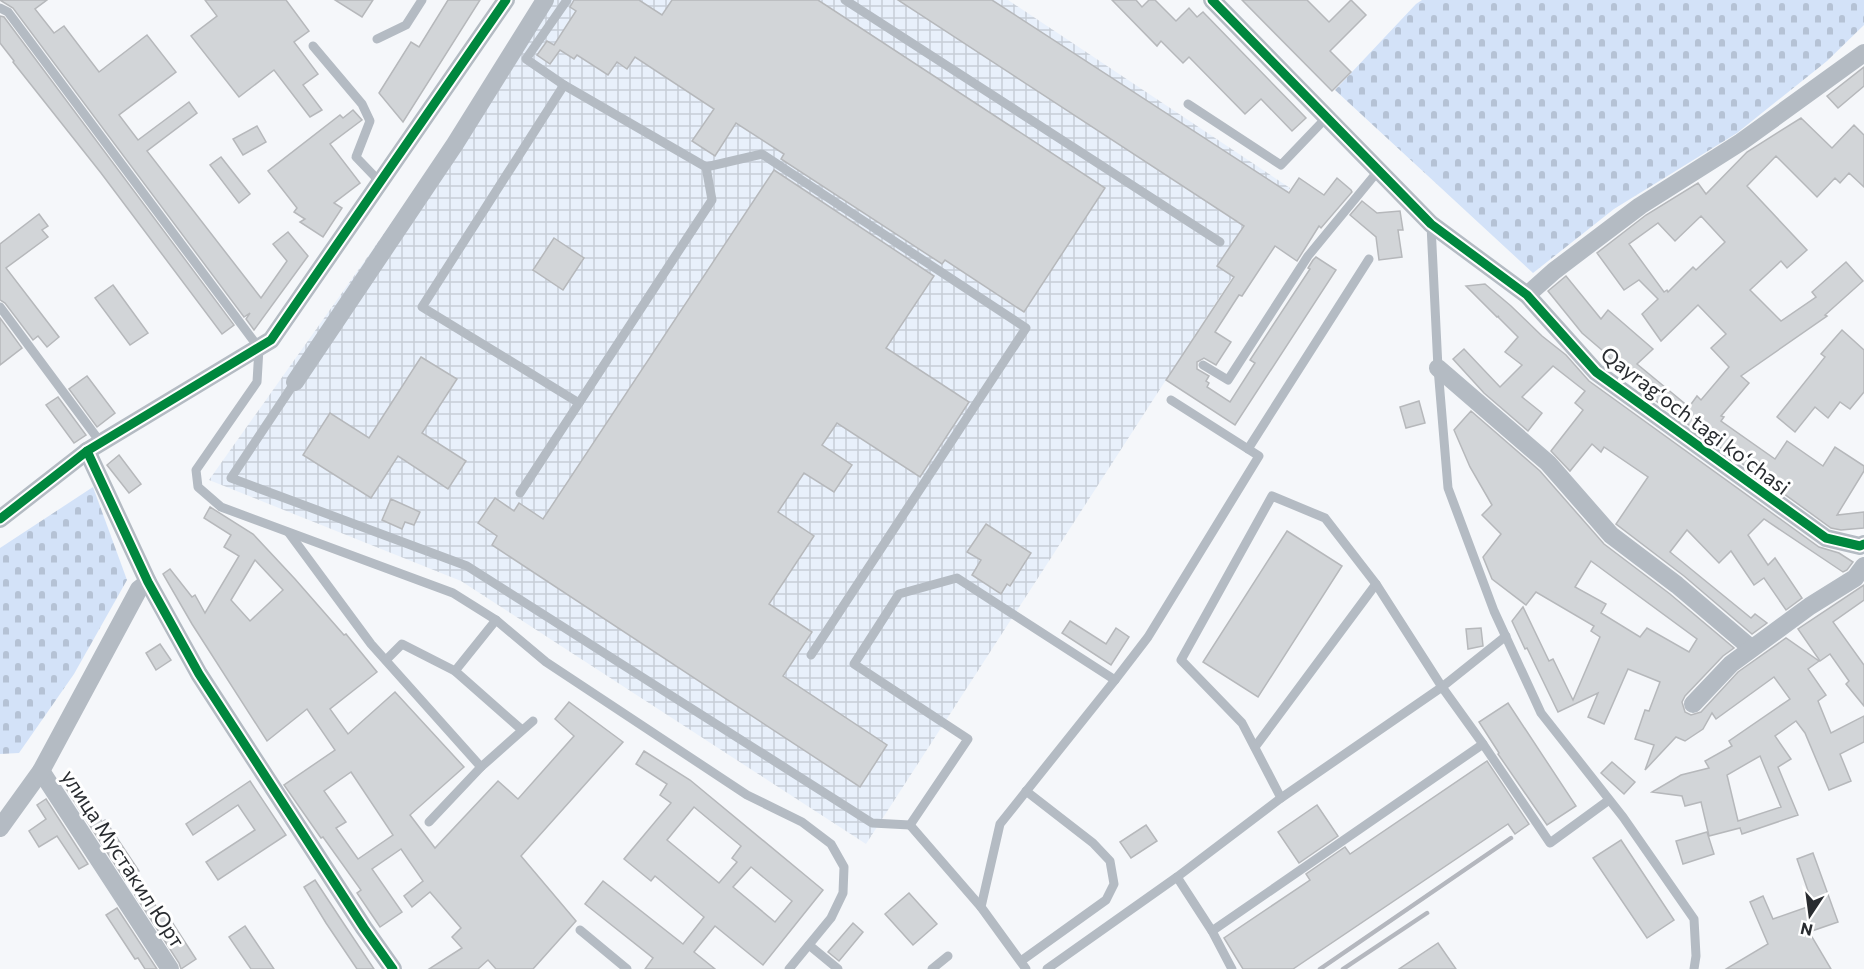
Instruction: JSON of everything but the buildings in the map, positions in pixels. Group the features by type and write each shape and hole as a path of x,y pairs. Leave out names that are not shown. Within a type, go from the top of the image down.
{"street":[{"path":"0,519 94,447 271,340 506,0"},
{"path":"294,382 454,144 545,0"},
{"name":"Qayragʻoch tagi koʻchasi","path":"1212,0 1431,224 1527,295 1596,372 1826,538 1860,546 1864,544"},
{"path":"1527,295 1554,271 1640,206 1741,142 1864,53"},
{"path":"1438,368 1548,463 1611,535 1677,585 1751,648"},
{"path":"94,447 148,582 199,674 393,969"},
{"path":"1693,704 1731,664 1810,606 1855,578 1864,566"},
{"path":"0,828 41,771 139,589 148,582"},
{"name":"улица Мустакил Юрт","path":"41,771 170,969"}],"lane":[{"path":"377,39 406,25 422,0"},
{"path":"567,0 526,59 564,85 705,167 762,154 1026,328 811,655"},
{"path":"845,0 1220,242"},
{"path":"0,8 8,12 259,348 257,382 196,470 198,487 221,507 453,593 496,620 546,662 747,795 802,822 831,844 844,867 843,893 831,918 789,969"},
{"path":"313,46 362,104 370,121 356,156 380,182"},
{"path":"564,85 422,307 579,403"},
{"path":"1188,104 1281,165 1326,118"},
{"path":"520,493 712,200 705,167"},
{"path":"1203,365 1228,380 1308,256 1378,171"},
{"path":"1431,224 1438,368 1448,488 1494,611 1541,713 1609,800 1694,919 1696,956 1694,969"},
{"path":"1248,449 1369,259"},
{"path":"0,307 94,447"},
{"path":"294,382 231,478 468,566 872,823 910,825 981,907 1024,965 1106,900 1114,884 1110,861 1093,843 1026,791"},
{"path":"981,907 1000,824 1148,637 1259,456 1171,400"},
{"path":"1281,798 1242,723 1181,660 1272,496 1325,518 1376,584 1442,687 1484,744 1550,843 1609,800"},
{"path":"288,532 371,644 481,767"},
{"path":"910,825 968,739 854,664 899,594 957,578 1115,680"},
{"path":"1255,747 1376,584"},
{"path":"455,672 496,620"},
{"path":"1047,969 1177,877 1281,798 1442,687 1506,636"},
{"path":"386,660 402,644 455,672 522,730"},
{"path":"429,822 481,767 533,721"},
{"path":"1212,930 1484,744"},
{"path":"1177,877 1212,930 1232,969"},
{"path":"580,930 627,969"},
{"path":"809,945 838,969"},
{"path":"932,969 948,956"},
{"path":"1696,956 1702,969"}],"shaded area":[{"path":"550,0 1008,0 1290,188 866,844 461,581 209,480"}],"green space":[{"path":"1422,0 1864,0 1864,25 1827,61 1737,133 1614,209 1533,273 1335,90"},
{"path":"93,487 127,580 74,674 19,753 0,754 0,548"}],"railway":[{"path":"1320,969 1511,838"},
{"path":"1343,969 1427,913"}],"cycle path":[{"path":"0,519 87,451 271,340 506,0"},
{"path":"1212,0 1431,224 1527,295 1596,372 1826,538 1860,546 1864,544"},
{"path":"87,451 148,582 199,674 393,969"}]}
